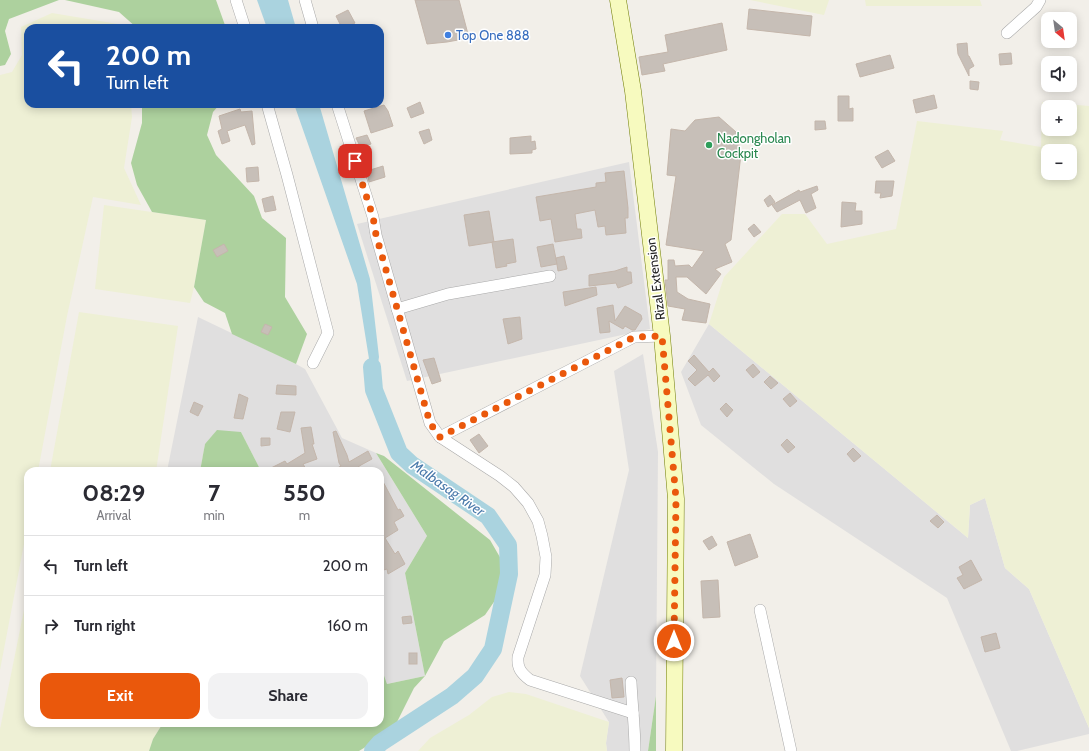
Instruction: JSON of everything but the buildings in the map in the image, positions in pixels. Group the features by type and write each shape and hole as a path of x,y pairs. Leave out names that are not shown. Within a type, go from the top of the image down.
{"street":[{"path":"236,0 244,24"},
{"path":"305,0 313,24"},
{"name":"Rizal Extension","path":"618,0 633,91 662,336 676,499 674,751"},
{"path":"1007,33 1036,7 1040,0"},
{"path":"268,108 328,333 313,363"},
{"path":"338,108 373,217 376,235 430,423 440,437 500,476 514,487 528,503 538,521 546,557 545,575 518,657 518,665 523,674 530,680 633,713"},
{"path":"397,309 448,294 550,276"},
{"path":"440,437 634,337 662,336"},
{"path":"760,610 791,751"},
{"path":"630,682 635,730 635,751"}],"shaded area":[{"path":"629,162 650,329 407,381 357,224"},
{"path":"198,317 305,369 342,438 376,453 427,536 405,573 425,676 387,684 384,675 384,467 259,467 241,432 205,444 201,467 168,467"},
{"path":"709,324 968,538 970,505 985,498 1005,568 1029,589 1089,728 1089,734 1017,751 1011,751 947,598 774,484 701,425 681,372"},
{"path":"643,354 658,452 656,696 648,751 607,751 606,743 609,722 580,676 629,470 614,371"}],"green space":[{"path":"0,0 59,0 9,19 5,31 11,54 5,65 0,66"},
{"path":"65,0 216,0 225,24 132,24 119,12"},
{"path":"750,0 829,0 824,15"},
{"path":"865,0 980,0 982,6 866,6"},
{"path":"52,13 118,24 28,24"},
{"path":"24,26 24,108 131,108 132,117 124,168 141,205 93,197 67,316 39,467 24,467 24,544 0,670 0,75 12,72 22,55 21,27"},
{"path":"1077,105 1089,106 1089,728 1029,589 1005,568 985,498 970,505 968,538 709,324 724,277 782,214 805,214 827,244 896,229 917,121 1003,131 1000,140 1041,147 1041,180 1077,180 1077,144 1041,144 1041,136 1077,136"},
{"path":"142,108 216,108 213,112 207,135 216,155 254,196 262,218 286,238 285,297 307,334 296,364 232,334 225,313 204,302 194,287 206,220 152,212 137,185 131,163 142,123"},
{"path":"104,205 206,220 190,303 95,289"},
{"path":"79,312 178,326 157,467 51,467"},
{"path":"217,430 241,432 259,467 201,467 205,444"},
{"path":"376,453 384,456 490,540 501,559 501,584 498,596 485,615 444,641 425,676 405,573 427,536"},
{"path":"24,610 24,727 160,727 153,739 149,751 0,751 0,729"},
{"path":"384,675 387,684 425,676 414,688 393,730 359,751 149,751 153,739 160,727 384,727"},
{"path":"509,692 526,694 609,722 606,743 607,751 418,751 430,738 469,715 492,697"},
{"path":"656,696 656,751 648,751"}],"water":[{"path":"257,0 288,0 295,24 266,24"},
{"path":"295,108 320,108 370,279 379,357 374,390 357,284"}],"waterway":[{"name":"Malbasag River","path":"372,367 374,390 399,453 412,465 488,516 508,545 509,574 493,649 475,676 452,696 380,743 373,751"}],"place":[{"name":"Top One 888","path":"448,35"},
{"name":"Nadongholan Cockpit","path":"709,145"}],"route":[{"path":"355,161 373,217 376,235 430,423 440,437 634,337 662,336 676,499 674,641"}]}
